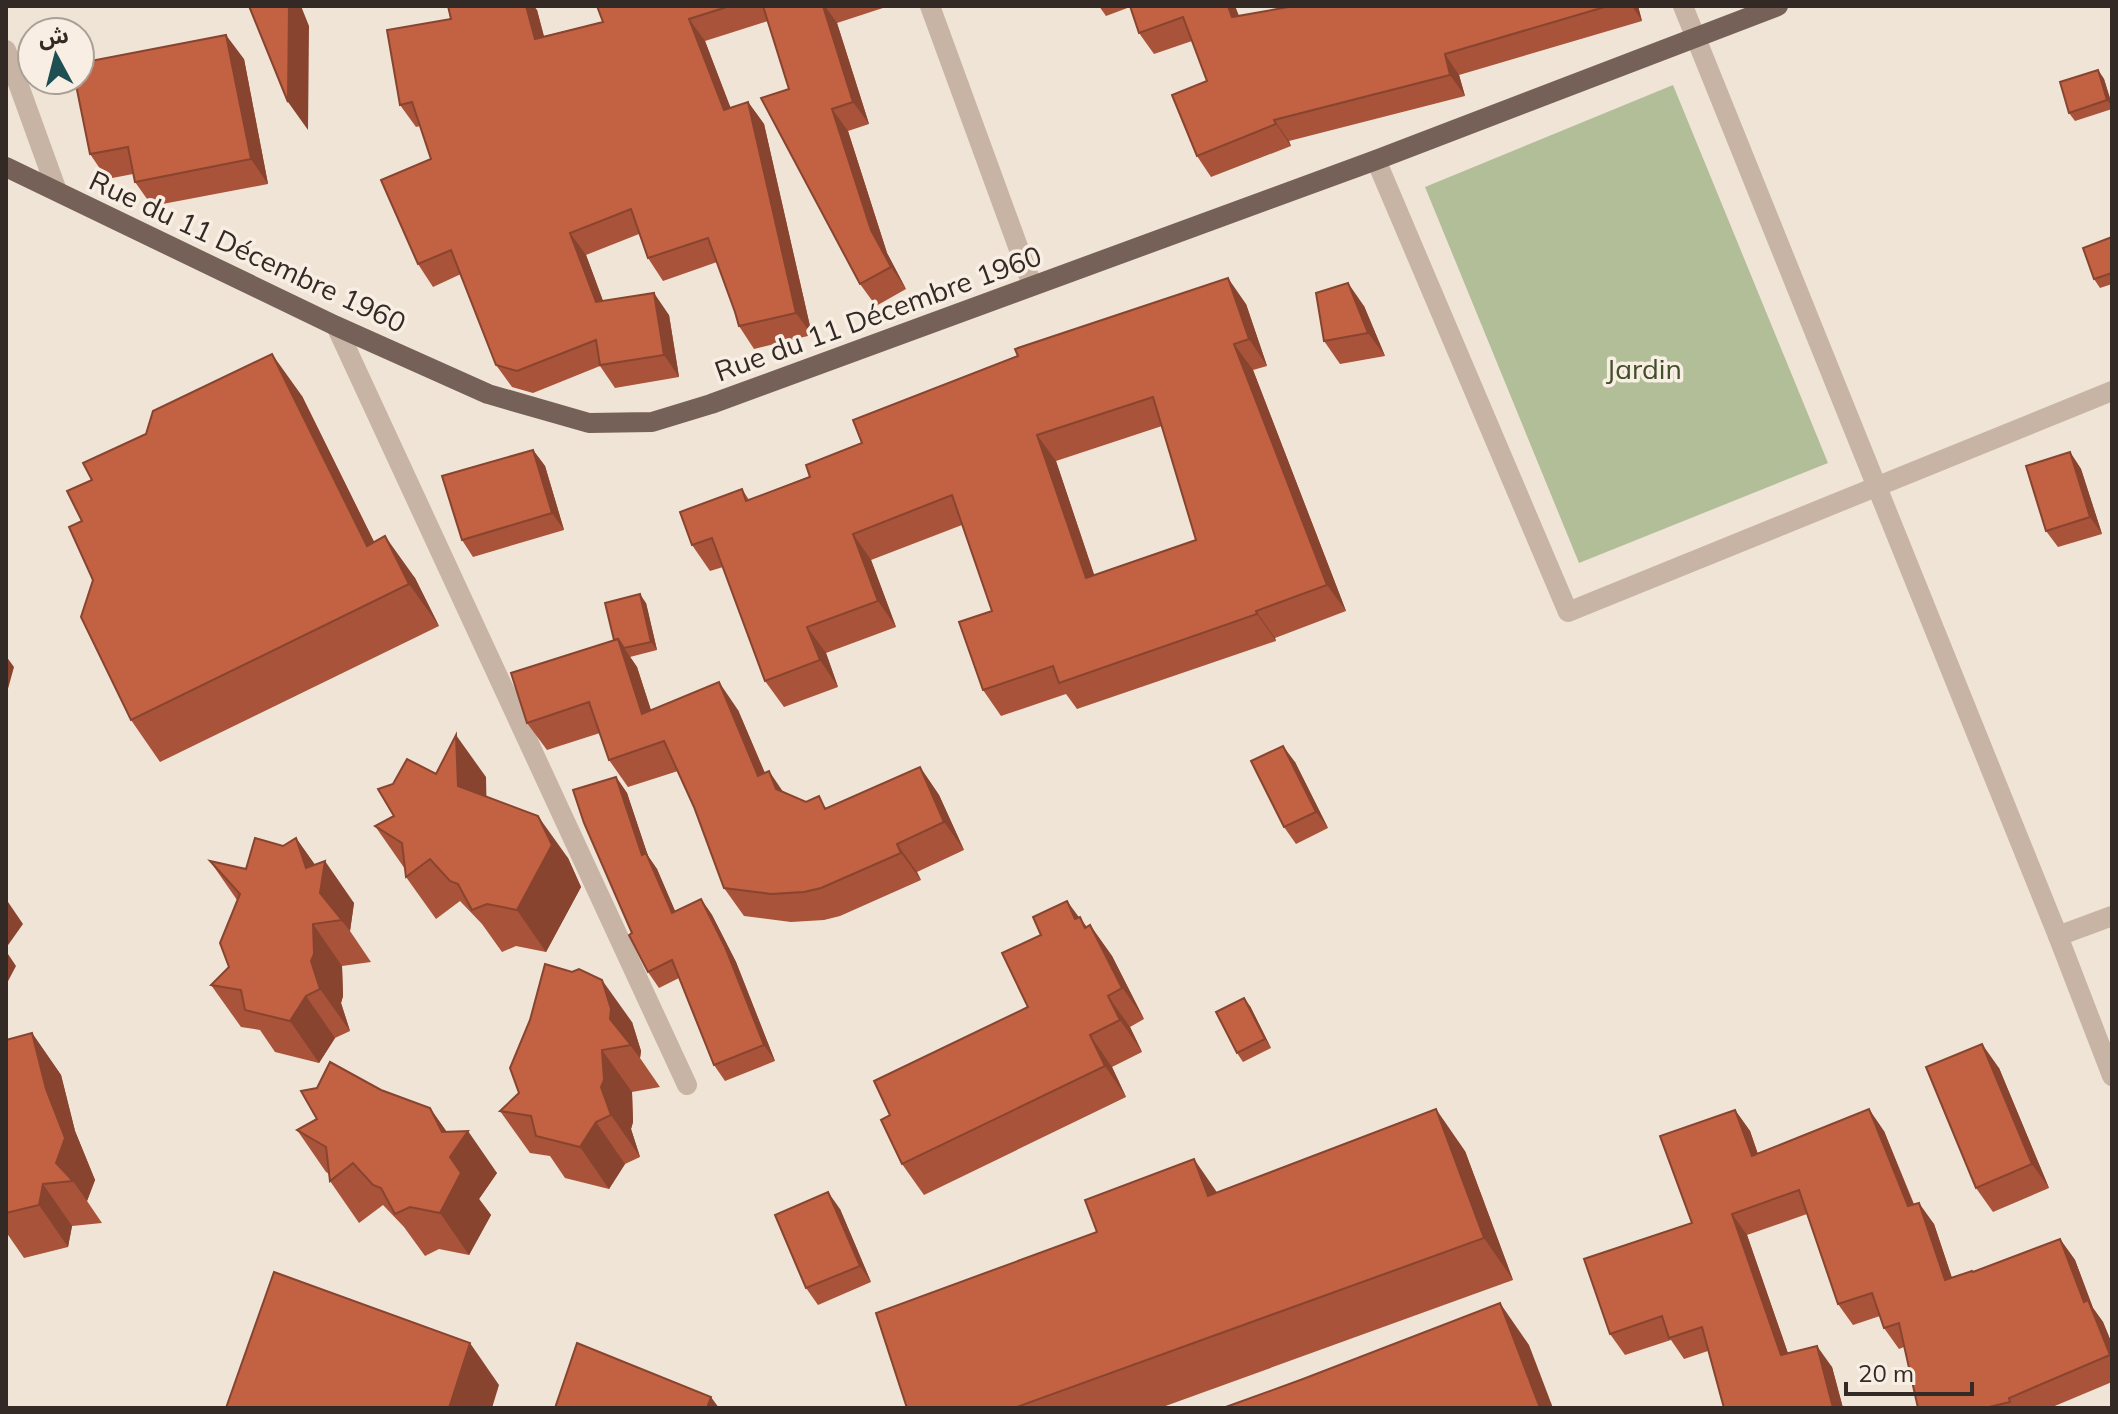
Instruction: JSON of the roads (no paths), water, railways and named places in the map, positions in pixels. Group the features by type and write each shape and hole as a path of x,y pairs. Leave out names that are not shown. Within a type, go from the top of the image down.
{"main road":[{"name":"Rue du 11 Décembre 1960","path":"6,167 336,326 488,394 589,423 652,422 711,404 1376,160 1778,6"}],"street":[{"path":"930,6 1032,285"},
{"path":"1683,6 2112,1076"},
{"path":"6,50 57,191"},
{"path":"1376,160 1568,612 2112,391"},
{"path":"336,326 687,1085"},
{"path":"2058,936 2112,916"}],"park label":[{"name":"Jardin","path":"1644,368"}]}
